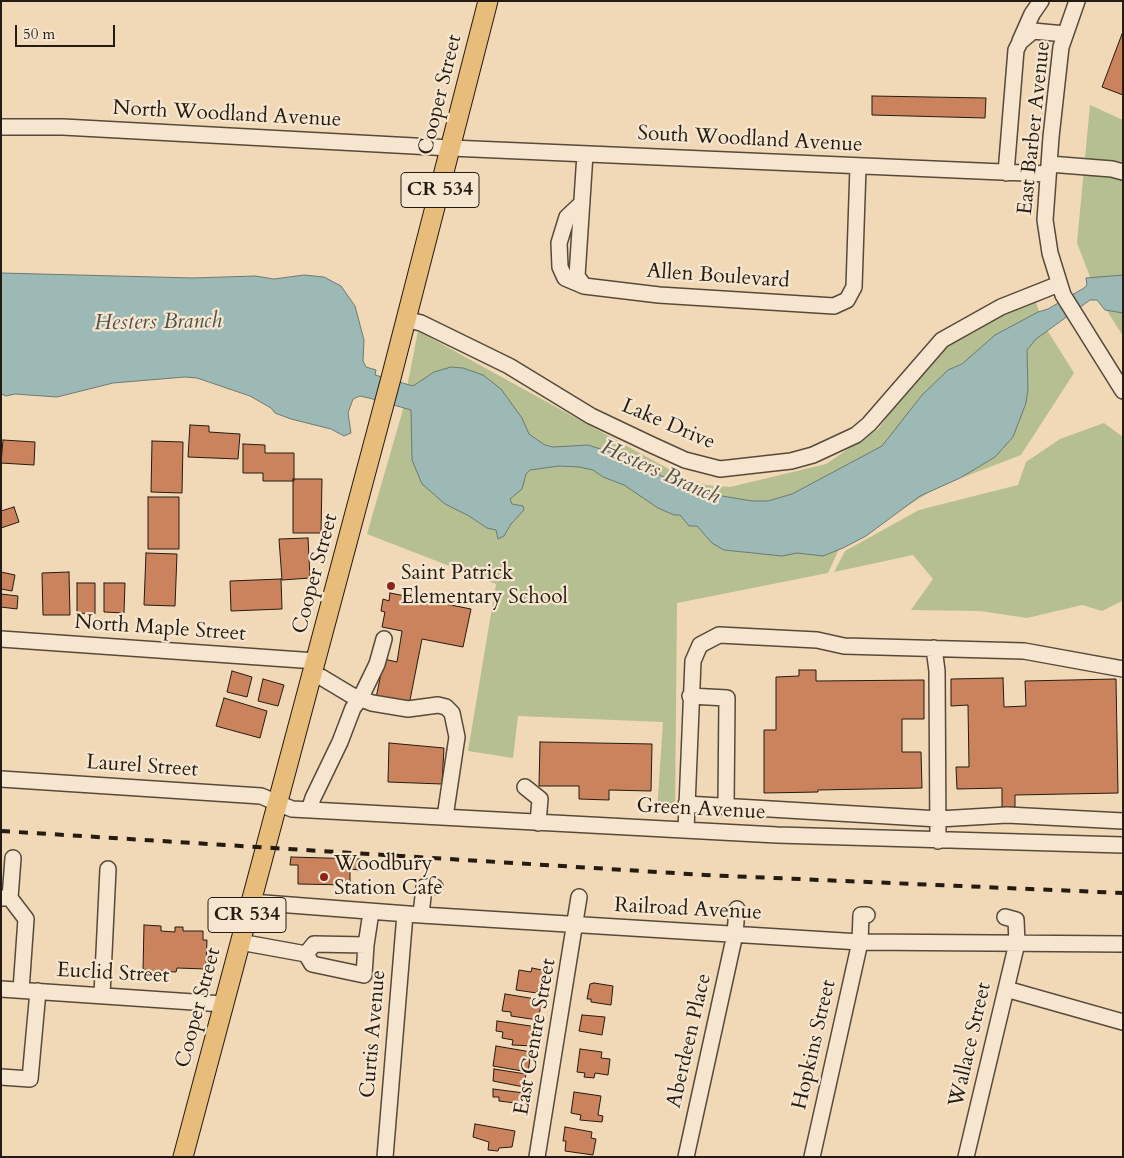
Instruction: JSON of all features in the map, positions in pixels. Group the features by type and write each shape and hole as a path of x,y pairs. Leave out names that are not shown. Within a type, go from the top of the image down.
{"main road":[{"name":"Cooper Street","path":"182,1157 384,405 488,1"}],"street":[{"path":"1006,173 1016,50 1032,14 1041,1"},
{"name":"East Barber Avenue","path":"1076,1 1061,47 1048,169 1045,220 1050,254 1062,290 1123,391"},
{"path":"1020,42 1033,31 1066,34"},
{"name":"North Woodland Avenue","path":"1,127 63,127 451,148"},
{"name":"South Woodland Avenue","path":"451,148 1006,173 1048,169 1112,168 1123,172"},
{"name":"Allen Boulevard","path":"585,154 577,276 584,286 659,295 834,306 847,300 854,287 858,167"},
{"name":"Lake Drive","path":"405,318 421,323 509,366 591,416 685,460 720,469 791,461 813,455 856,435 875,418 942,340 1002,307 1062,290"},
{"path":"686,830 690,696 693,661 700,645 719,635 830,642 844,646 1024,651 1123,669"},
{"name":"North Maple Street","path":"1,639 314,668"},
{"path":"310,810 316,791 340,742 352,708 360,699 377,664 384,639"},
{"path":"934,648 937,671 936,760 939,819 938,841"},
{"path":"314,668 360,699 392,708 408,709 438,705 446,707 452,713 457,737 445,818"},
{"path":"690,696 727,698 726,805"},
{"name":"Laurel Street","path":"1,779 261,796 278,803"},
{"path":"525,787 540,799 538,822"},
{"name":"Green Avenue","path":"278,803 292,809 686,830 938,841 1123,845"},
{"path":"686,804 939,819 1007,815 1123,821"},
{"path":"13,858 6,898 26,919 21,990"},
{"path":"102,995 108,868"},
{"path":"421,915 424,888 435,887"},
{"name":"East Centre Street","path":"537,1157 576,925 579,897"},
{"name":"Railroad Avenue","path":"251,902 371,912 860,942 1123,944"},
{"name":"Aberdeen Place","path":"686,1157 735,934 737,909"},
{"path":"240,942 306,954 312,964 364,974 371,912"},
{"name":"Curtis Avenue","path":"385,1157 405,914"},
{"name":"Hopkins Street","path":"812,1157 860,942 861,915 867,915"},
{"path":"1005,917 1016,920 1017,943"},
{"name":"Wallace Street","path":"966,1157 1017,943"},
{"path":"306,954 314,944 366,945"},
{"name":"Euclid Street","path":"1,989 223,1004"},
{"path":"1006,990 1123,1022"},
{"path":"1,1077 30,1079 38,991"}],"green space":[{"path":"1090,105 1123,120 1123,336 1097,295 1077,243"},
{"path":"1035,300 1044,325 1074,373 1021,455 948,483 928,493 839,549 828,573 677,603 675,814 657,812 663,722 518,716 513,758 468,751 496,584 367,534 402,413 418,331 696,484 730,487 826,464 878,429 944,342"},
{"path":"1104,423 1123,437 1122,601 1102,611 1082,605 1027,618 980,611 911,610 933,579 913,555 834,572 845,551 919,510 1018,485 1026,462 1060,439"}],"water":[{"name":"Hesters Branch","path":"1,273 193,278 255,276 274,279 304,275 324,277 341,286 355,306 364,340 363,361 366,367 376,370 375,375 413,386 434,372 451,367 463,368 483,375 501,389 522,418 529,434 545,445 553,447 588,445 619,455 692,491 752,501 768,501 792,494 882,446 922,395 948,370 962,364 995,335 1038,312 1048,309 1084,288 1087,285 1086,278 1123,275 1123,313 1105,310 1097,300 1090,300 1036,339 1027,350 1028,389 1026,403 1013,437 995,457 960,478 920,496 866,536 843,548 823,556 797,553 782,556 724,550 712,543 697,526 689,526 680,515 674,515 658,508 624,485 603,477 593,470 579,467 559,466 530,470 526,474 522,489 510,499 512,504 523,506 524,510 511,524 504,536 498,539 496,530 487,528 445,504 422,484 412,460 411,410 360,396 353,399 348,413 351,433 344,436 331,429 275,413 271,408 250,396 197,378 185,377 113,383 57,397 15,394 6,396 1,394"}],"building":[{"path":"1123,34 1123,95 1102,87"},
{"path":"872,96 986,98 985,118 872,115"},
{"path":"190,425 209,426 209,432 240,434 238,459 188,457"},
{"path":"3,440 35,442 34,465 1,463"},
{"path":"152,441 183,442 182,493 151,492"},
{"path":"243,444 265,445 265,453 294,453 294,481 263,481 263,473 243,473"},
{"path":"293,479 322,479 321,533 293,533"},
{"path":"148,497 179,497 179,549 148,549"},
{"path":"14,507 19,522 1,528 1,511"},
{"path":"308,538 310,578 282,580 279,539"},
{"path":"146,553 177,554 175,606 144,605"},
{"path":"1,572 15,575 12,591 1,589"},
{"path":"69,572 70,615 43,615 42,573"},
{"path":"281,579 282,609 231,611 230,581"},
{"path":"77,583 95,583 95,614 77,613"},
{"path":"104,583 125,583 124,613 104,612"},
{"path":"390,593 471,609 463,647 422,639 409,705 376,698 384,659 397,662 402,631 382,627 385,612 381,611 383,599 389,601"},
{"path":"1,594 18,596 17,609 1,607"},
{"path":"799,670 816,670 816,681 924,680 924,719 902,719 902,752 921,752 922,788 764,793 764,730 776,730 776,677 799,676"},
{"path":"232,671 252,677 247,697 227,692"},
{"path":"1003,678 1004,707 1026,706 1025,681 1116,679 1118,793 1015,795 1015,807 1002,807 1002,788 957,789 956,767 969,767 968,705 951,706 951,679"},
{"path":"263,679 284,685 278,706 258,701"},
{"path":"224,698 267,711 260,738 216,726"},
{"path":"540,742 652,744 651,791 609,790 609,800 579,799 579,786 539,786"},
{"path":"389,743 444,748 442,784 388,782"},
{"name":"Woodbury Station Cafe","path":"291,857 360,859 360,870 350,869 350,885 298,884 298,865 290,865"},
{"path":"144,925 161,926 161,931 175,932 175,927 183,927 183,931 203,931 203,940 207,940 206,969 177,968 176,972 159,971 158,976 150,976 151,970 143,970"},
{"path":"532,968 547,971 543,992 516,990 519,970 531,972"},
{"path":"590,984 613,986 611,1005 591,1002 591,999 587,999"},
{"path":"505,994 542,1000 538,1020 511,1016 511,1012 502,1011"},
{"path":"582,1015 605,1017 602,1035 579,1031"},
{"path":"497,1021 537,1027 535,1046 512,1045 513,1040 502,1038 503,1032 496,1031"},
{"path":"496,1046 531,1052 528,1072 493,1066"},
{"path":"580,1049 602,1052 601,1058 610,1059 608,1075 595,1073 594,1078 584,1077 585,1073 577,1072"},
{"path":"494,1069 526,1074 524,1087 493,1081"},
{"path":"493,1089 524,1093 523,1104 499,1101 499,1097 493,1097"},
{"path":"574,1092 601,1096 598,1115 603,1116 602,1122 580,1120 581,1115 571,1113"},
{"path":"475,1124 515,1131 512,1147 499,1148 498,1151 488,1150 489,1142 473,1137"},
{"path":"565,1127 592,1132 591,1138 596,1139 593,1155 565,1151 566,1141 563,1141"}],"railway":[{"path":"1,831 705,875 1123,893"}],"place":[{"name":"Saint Patrick Elementary School","path":"391,586"},
{"name":"Woodbury Station Cafe","path":"324,877"}]}
